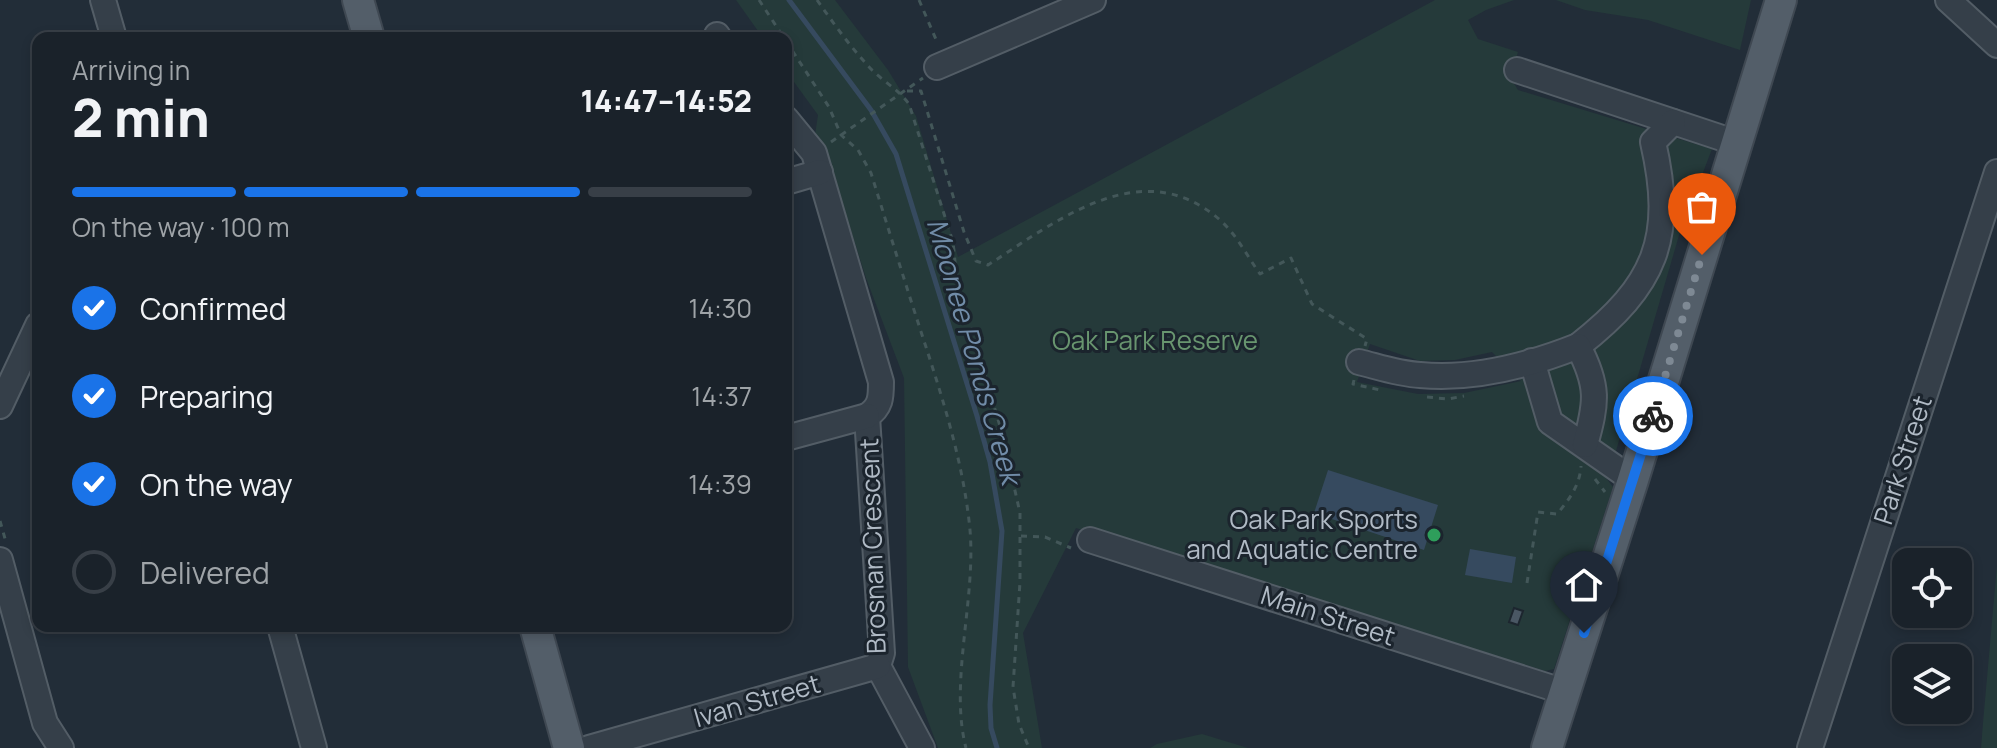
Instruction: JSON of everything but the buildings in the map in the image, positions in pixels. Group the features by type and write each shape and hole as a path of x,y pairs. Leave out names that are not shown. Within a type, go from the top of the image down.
{"main road":[{"path":"358,0 367,32"},
{"path":"1547,748 1620,487 1737,143 1781,0"},
{"path":"537,632 569,748"}],"street":[{"path":"103,0 112,32"},
{"path":"942,65 1093,0"},
{"path":"1948,0 1997,45"},
{"path":"1517,70 1737,143"},
{"path":"1359,362 1419,375 1447,376 1532,361 1578,346 1615,315 1642,280 1651,262 1662,226 1663,200 1653,142 1673,122"},
{"name":"Brosnan Crescent","path":"792,127 817,162 881,382 881,402 867,416 882,653 878,666 922,748"},
{"path":"792,178 817,162"},
{"name":"Park Street","path":"1810,748 1997,172"},
{"path":"0,406 32,338"},
{"path":"1578,346 1591,372 1595,391 1595,410 1585,445"},
{"path":"1532,361 1550,422 1585,445 1620,487"},
{"path":"792,436 867,416"},
{"name":"Main Street","path":"1085,546 1565,692"},
{"path":"0,560 45,723 59,748"},
{"path":"282,632 314,748"},
{"name":"Ivan Street","path":"589,748 878,666"}],"path":[{"path":"759,0 780,32"},
{"path":"817,0 848,42 909,104 953,242 965,308 1012,471 1021,536 1013,687 1019,724 1029,748"},
{"path":"817,162 841,135 942,65 919,0"},
{"path":"792,51 829,107 841,135 858,150 871,173 944,403 961,471 970,546 960,705 966,748"},
{"path":"907,91 921,91 964,232 976,261 988,265 1063,216 1099,199 1142,191 1169,193 1219,219 1235,235 1260,274 1291,258 1312,304 1367,339 1353,384 1389,391"},
{"path":"1416,395 1448,399 1474,394"},
{"path":"1527,583 1538,512 1557,514 1571,497 1581,477 1582,462 1588,469"},
{"path":"1593,477 1620,487"},
{"path":"1021,536 1045,537 1085,546"}],"green space":[{"name":"Oak Park Reserve","path":"736,0 835,0 888,70 916,116 958,257 1435,0 1514,0 1468,20 1478,39 1518,52 1510,77 1518,90 1712,149 1680,232 1616,451 1600,470 1613,487 1554,669 1545,671 1076,528 1023,633 1042,748 938,748 908,667 904,378 866,278 834,177 814,142 818,115 792,79 792,32 759,32","holes":["1370,344 1420,361 1455,360 1492,352 1521,381 1464,393 1418,394 1357,382"]},
{"path":"1556,0 1751,0 1740,50 1648,20 1585,10"},
{"path":"1997,565 1997,748 1981,748 1983,723"},
{"path":"1202,734 1248,748 1150,748 1157,744"}],"water":[{"path":"1328,470 1438,505 1424,550 1314,513"},
{"path":"1470,549 1516,557 1512,583 1465,575"}],"waterway":[{"name":"Moonee Ponds Creek","path":"789,0 871,110 896,154 990,462 1002,531 990,705 991,728 997,748"}],"way so far":[{"path":"1653,416 1702,255"}],"place":[{"name":"Oak Park Sports and Aquatic Centre","path":"1434,535"}],"route":[{"path":"1584,633 1653,416"}]}
